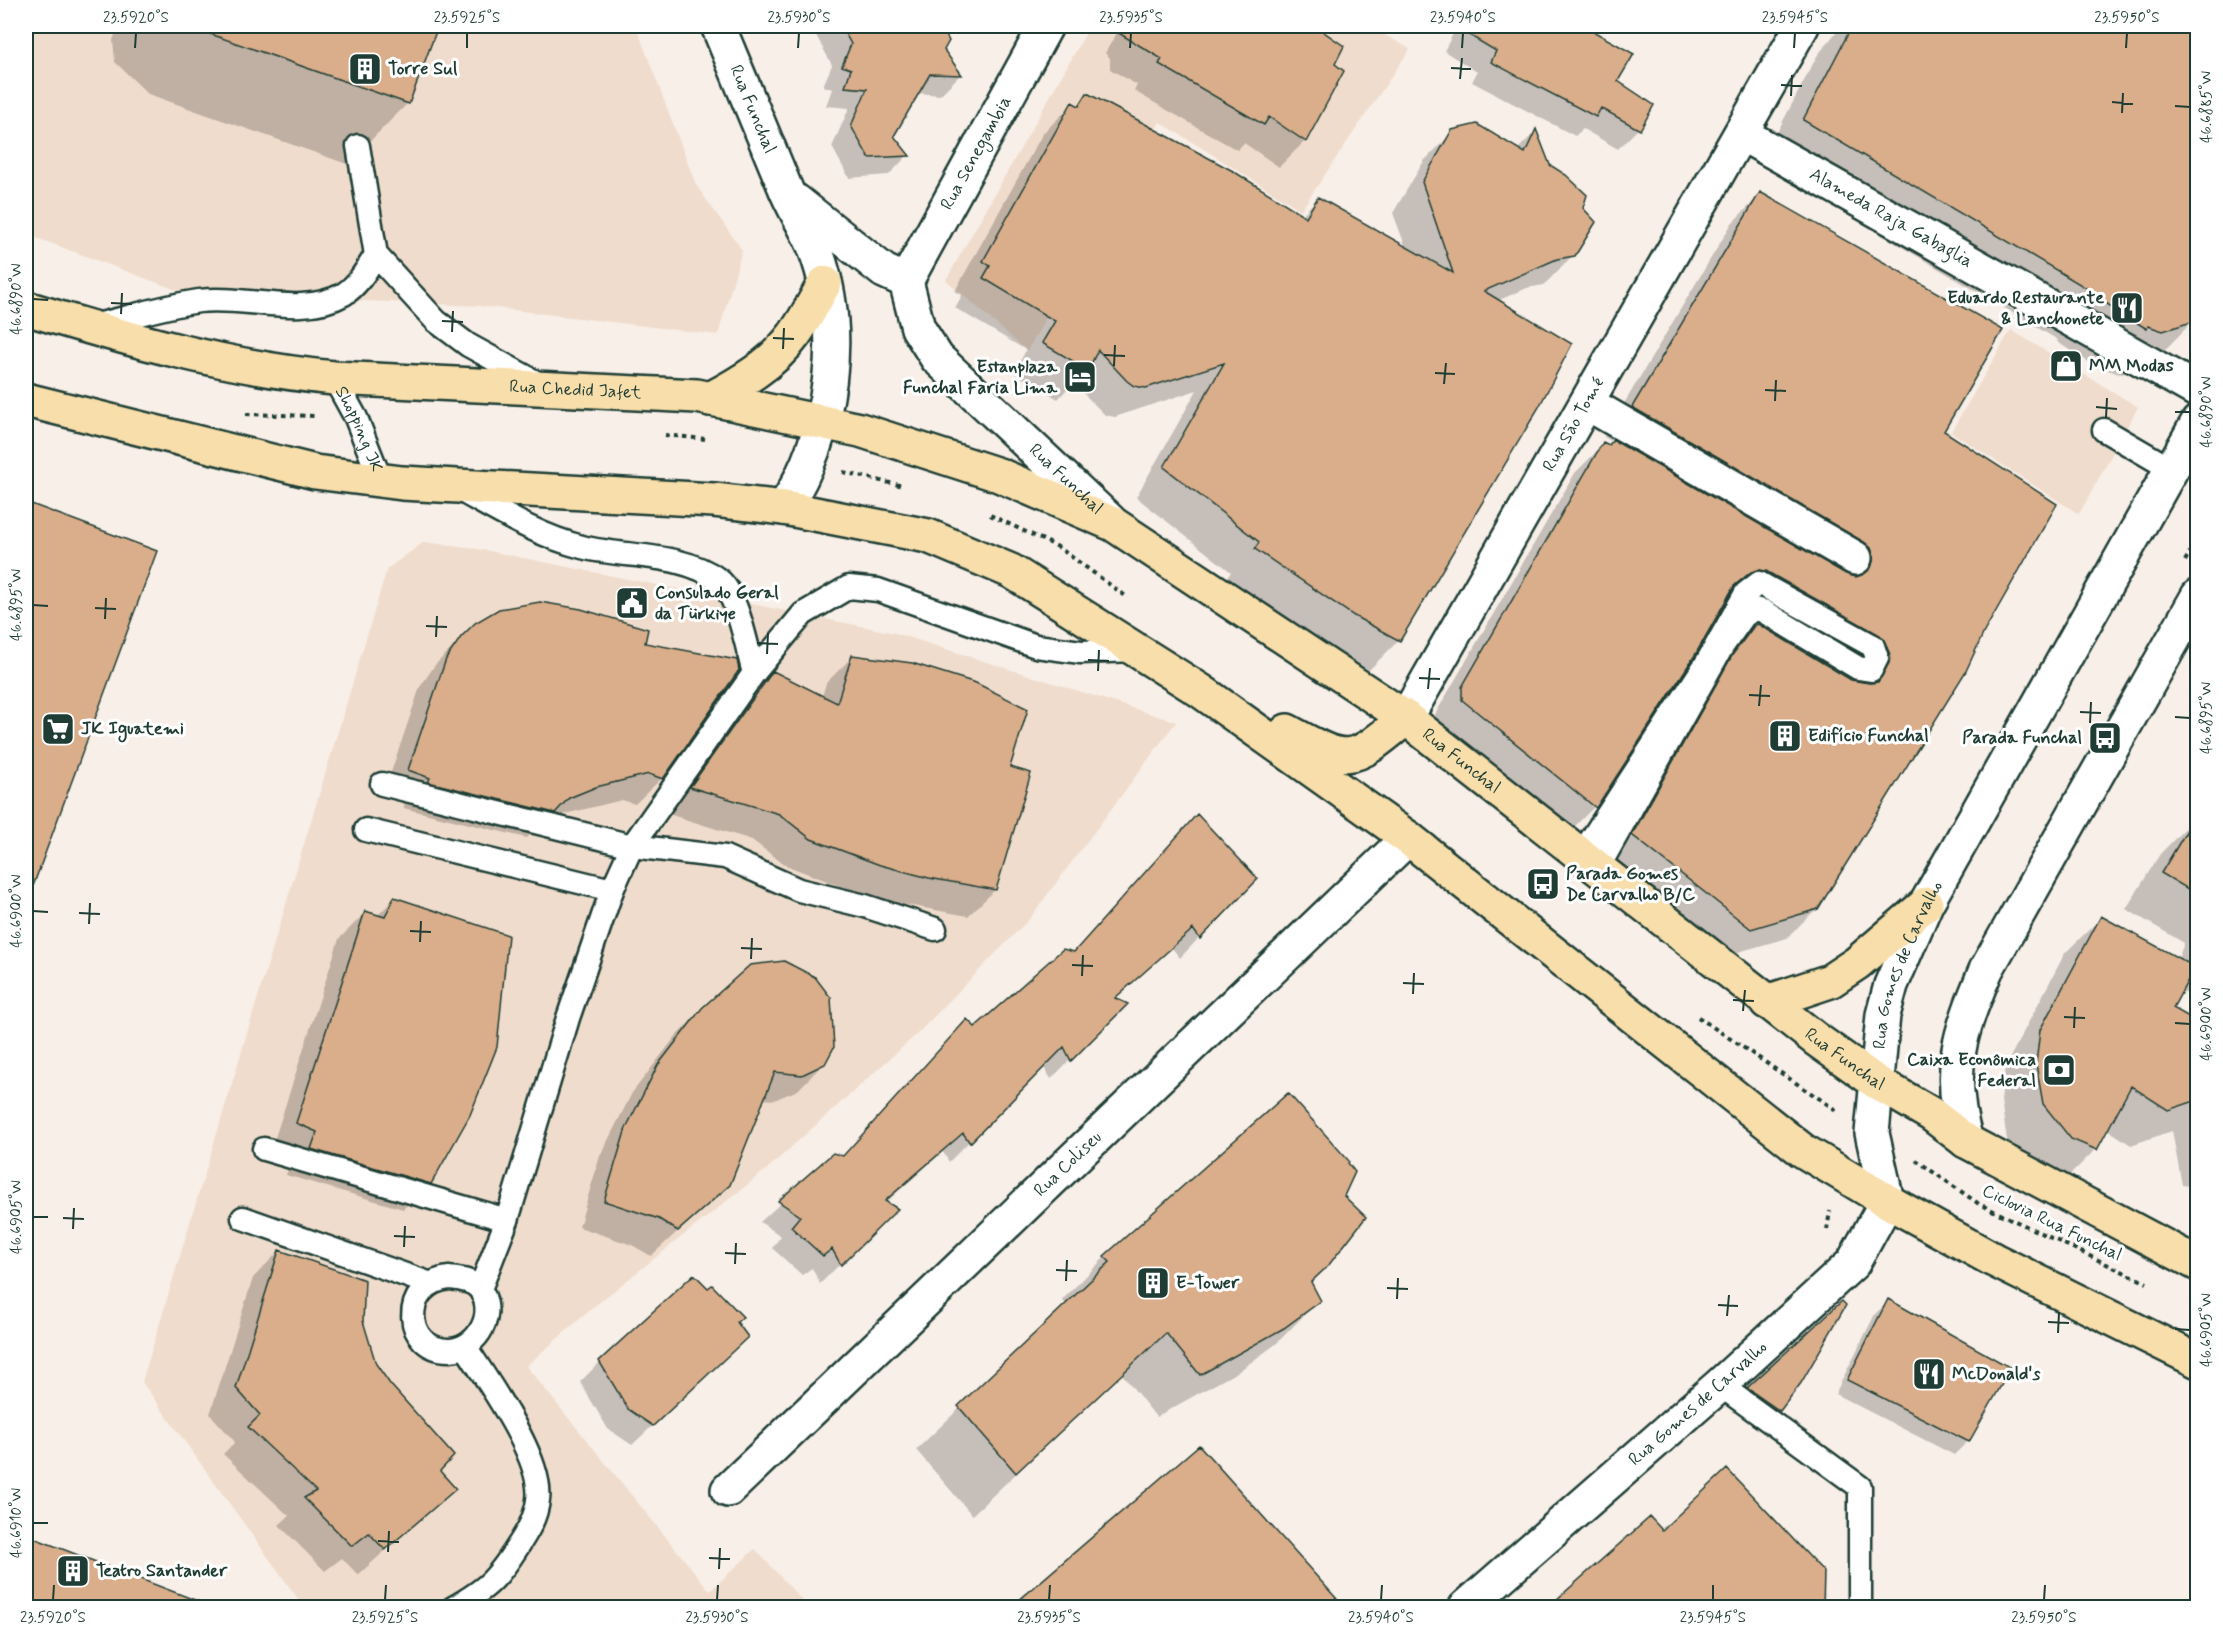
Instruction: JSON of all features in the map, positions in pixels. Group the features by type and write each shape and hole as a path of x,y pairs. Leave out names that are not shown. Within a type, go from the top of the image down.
{"main road":[{"path":"710,399 747,378 773,358 794,336 825,283"},
{"name":"Rua Chedid Jafet","path":"26,308 192,355 276,373 710,399 860,430 999,475 1113,524"},
{"path":"26,400 315,472 381,481 714,500 784,508 928,536 1011,571 1201,691 1408,838 1803,1150 1887,1201 2025,1276 2198,1361"},
{"name":"Rua Funchal","path":"1113,524 1406,718 1767,1002 1876,1082 1931,1114 1966,1141 2198,1264"},
{"path":"1201,691 1273,724 1322,750 1348,757 1355,756 1377,742 1406,718"},
{"path":"1767,1002 1830,981 1857,963 1926,904"}],"street":[{"name":"Rua Funchal","path":"718,26 787,193 814,247 825,283 831,328 823,422 809,464 784,508"},
{"name":"Rua Senegambia","path":"906,281 1046,26"},
{"name":"Rua São Tomé","path":"1406,718 1802,26"},
{"name":"Alameda Raja Gabaglia","path":"1742,134 2198,391"},
{"name":"Rua Funchal","path":"787,193 884,271 906,281 918,328 938,358 1113,524"},
{"path":"1587,403 1855,558"},
{"name":"Rua Gomes de Carvalho","path":"1465,1608 1720,1385 1853,1263 1887,1201 1872,1133 1886,1005 1926,904 2198,422"},
{"path":"1966,1141 1958,1115 1955,1083 1956,1054 1977,991 1986,970 2198,596"},
{"name":"Rua Coliseu","path":"728,1490 1408,838"}],"lane":[{"path":"358,146 376,255 436,321 468,345 550,389"},
{"path":"88,327 200,301 229,299 297,304 324,302 345,294 360,280 376,255"},
{"name":"Shopping JK","path":"334,378 356,418 381,481"},
{"path":"2104,430 2171,469"},
{"path":"452,485 543,533 582,547 698,568 719,580 730,593 754,673"},
{"path":"1759,583 1873,646 1877,658 1871,670 1858,668 1763,611 1754,609 1744,616 1722,647 1589,862 1746,593 1759,583"},
{"path":"480,1289 460,1279 439,1279 428,1283 417,1294 412,1309 414,1325 422,1338 434,1347 450,1350 465,1346 478,1337 485,1322 485,1306 480,1289 507,1220 568,1018 612,890 632,846 754,673 803,614 849,587 887,593 1036,646 1081,652 1138,650"},
{"path":"382,784 632,846 725,857 799,890 865,906 935,929"},
{"path":"366,830 612,890"},
{"path":"264,1149 507,1220"},
{"path":"243,1218 428,1283"},
{"path":"453,1608 497,1578 531,1525 538,1500 538,1479 517,1430 465,1346"},
{"path":"1720,1385 1860,1487 1860,1608"}],"path":[{"name":"Ciclovia Rua Funchal","path":"1872,1133 1932,1170 1979,1204 2155,1286"}],"shaded area":[{"path":"26,26 636,26 696,185 742,250 718,335 481,306 185,293 26,234"},
{"path":"1090,26 1131,26 1167,50 1159,64 1264,125 1275,109 1335,64 1344,46 1324,32 1320,26 1369,26 1410,49 1301,210 1160,122 1027,351 946,280","holes":["1073,102 1079,106 984,278 990,266 983,261"]},
{"path":"2011,330 2138,407 2079,514 1951,432"},
{"path":"424,542 484,550 895,633 1176,722 1030,918 917,1034 767,1169 597,1304 526,1366 710,1591 755,1549 808,1607 304,1607 142,1382 387,569","holes":["540,602 581,609 647,629 643,649 687,671 694,652 756,663 809,689 834,712 853,655 912,663 976,683 1028,709 1010,767 1031,773 996,890 929,878 880,865 811,839 779,814 649,774 596,787 569,798 534,835 422,799 430,778 408,769 446,659 461,637 475,623 499,609","394,897 508,935 497,1047 470,1115 427,1191 310,1153 317,1132 296,1123 365,911 385,917","784,961 815,977 831,998 834,1047 826,1064 802,1075 768,1072 770,1086 730,1185 678,1231 659,1219 604,1202 626,1128 658,1065 702,1008 750,965","279,1250 365,1280 363,1321 376,1364 390,1384 454,1456 440,1471 456,1489 385,1550 369,1533 352,1546 305,1498 316,1491 249,1426 260,1415 236,1387"]}],"building":[{"name":"Torre Sul","path":"200,26 438,26 409,104 199,30"},
{"path":"841,26 941,26 949,41 944,50 962,75 930,74 894,136 910,156 869,158 851,126 867,89 845,87 851,69 842,66 851,44"},
{"path":"1107,26 1323,26 1324,32 1344,46 1335,64 1344,71 1306,142 1269,117 1264,125 1159,64 1162,59"},
{"path":"1454,26 1584,26 1634,54 1618,81 1654,105 1640,130 1601,108 1596,117 1491,62 1496,51"},
{"path":"1852,26 2198,26 2198,320 2163,331 2148,326 2147,329 2099,299 2100,296 1803,120"},
{"path":"1087,93 1233,171 1306,217 1318,197 1453,273 1422,182 1452,130 1477,124 1525,153 1536,129 1550,165 1566,175 1587,195 1583,208 1596,222 1575,256 1557,259 1484,291 1572,344 1539,407 1400,641 1354,616 1255,549 1259,542 1164,467 1224,363 1146,388 1134,386 1127,381 1098,350 1088,370 1042,343 1055,321 983,278 990,266 983,261 1072,102 1079,106"},
{"path":"1760,192 2003,330 1944,431 2057,504 1984,632 1966,671 1818,909 1751,929 1632,835 1733,654 1754,626 1758,624 1851,680 1869,683 1878,682 1889,663 1890,654 1880,635 1766,571 1751,572 1734,586 1695,655 1596,808 1462,700 1462,687 1603,442 1609,445 1613,440 1846,574 1856,577 1871,568 1874,557 1871,548 1864,542 1632,407"},
{"name":"JK Iguatemi","path":"26,502 157,551 29,897 26,896"},
{"path":"540,602 581,609 648,629 645,643 737,660 739,670 663,779 649,774 596,787 569,798 555,813 428,782 430,778 408,770 446,659 461,637 475,623 499,609"},
{"path":"852,655 912,663 976,683 1028,709 1010,767 1031,773 996,890 929,878 880,865 811,839 779,814 690,787 773,671 837,703"},
{"path":"2198,812 2198,895 2161,873"},
{"path":"1197,814 1258,879 1200,939 1193,929 1115,998 1128,1004 1071,1061 1064,1047 970,1143 963,1133 885,1201 898,1209 841,1265 832,1249 823,1256 791,1227 800,1216 778,1201 833,1153 843,1156 967,1019 975,1027 1063,949 1074,952"},
{"path":"394,897 508,935 497,1047 470,1115 431,1184 311,1149 317,1132 296,1123 365,911 385,917"},
{"path":"2101,916 2195,967 2173,1008 2198,1022 2198,1100 2168,1110 2131,1086 2097,1150 2071,1139 2043,1104 2036,1064 2040,1030"},
{"path":"784,961 815,977 831,998 834,1047 825,1064 802,1075 775,1072 730,1185 678,1231 659,1219 604,1201 626,1128 658,1065 702,1008 750,965"},
{"name":"E-Tower","path":"1288,1093 1349,1161 1348,1163 1355,1172 1344,1196 1366,1217 1328,1266 1311,1282 1321,1301 1284,1328 1200,1375 1166,1333 1016,1473 958,1406 1110,1262 1104,1256"},
{"path":"279,1250 365,1280 363,1321 376,1364 390,1384 454,1456 440,1471 456,1489 385,1550 369,1533 352,1546 304,1498 316,1491 248,1427 260,1415 236,1388"},
{"path":"694,1274 693,1276 695,1275 708,1288 712,1285 743,1317 737,1322 748,1337 653,1426 628,1409 599,1361"},
{"name":"McDonald's","path":"1888,1299 2011,1368 1969,1442 1847,1380"},
{"path":"1842,1301 1846,1305 1801,1383 1780,1411 1747,1388"},
{"path":"1199,1445 1345,1608 1010,1608"},
{"path":"1727,1469 1824,1572 1823,1608 1547,1608 1650,1517 1662,1530"},
{"name":"Teatro Santander","path":"26,1535 208,1605 208,1608 26,1608"}],"place":[{"name":"Torre Sul","path":"365,69"},
{"name":"Eduardo Restaurante & Lanchonete","path":"2127,308"},
{"name":"MM Modas","path":"2066,366"},
{"name":"Estanplaza Funchal Faria Lima","path":"1080,377"},
{"name":"Consulado Geral da Türkiye","path":"632,603"},
{"name":"JK Iguatemi","path":"58,729"},
{"name":"Edifício Funchal","path":"1785,736"},
{"name":"Parada Funchal","path":"2105,738"},
{"name":"Parada Gomes De Carvalho B/C","path":"1543,884"},
{"name":"Caixa Econômica Federal","path":"2059,1070"},
{"name":"E-Tower","path":"1153,1283"},
{"name":"McDonald's","path":"1929,1374"},
{"name":"Teatro Santander","path":"73,1571"}]}
